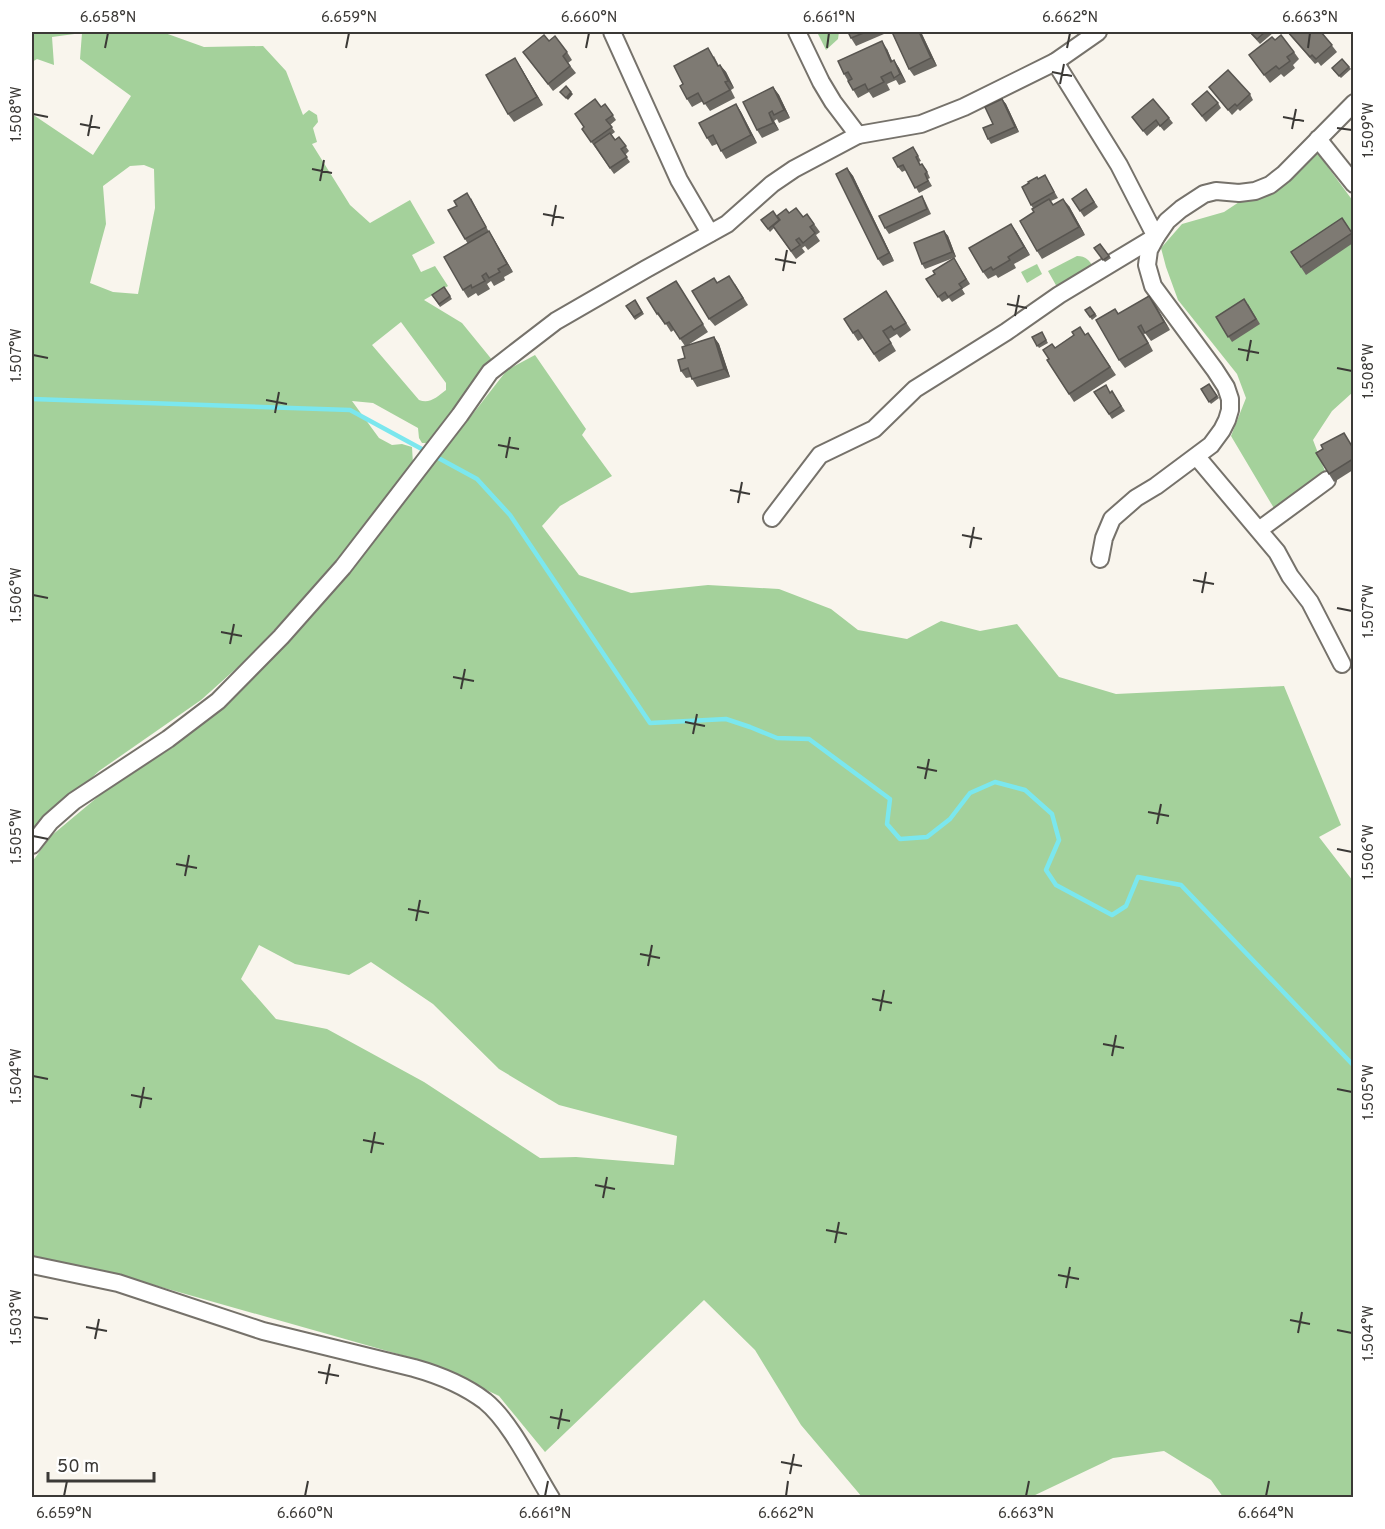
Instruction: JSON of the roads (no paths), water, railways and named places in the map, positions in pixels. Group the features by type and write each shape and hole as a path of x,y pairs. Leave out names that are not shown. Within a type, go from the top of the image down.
{"street":[{"path":"612,32 679,180 710,233"},
{"path":"797,32 821,82 858,135"},
{"path":"32,845 50,822 74,801 168,739 218,700 280,637 343,567 490,372 556,321 727,224 772,184 794,169 858,135 921,124 964,107 1055,62 1098,32"},
{"path":"1055,62 1119,165 1156,237"},
{"path":"1100,559 1104,538 1112,519 1136,498 1211,445 1222,430 1230,410 1230,399 1226,387 1153,286 1147,265 1149,250 1156,237 1167,220 1204,194 1216,191 1239,193 1255,191 1270,185 1284,174 1353,103"},
{"path":"1318,139 1353,184"},
{"path":"772,518 820,455 874,429 915,389 1006,332 1059,295 1156,237"},
{"path":"1197,457 1277,552 1290,576 1310,602 1342,664"},
{"path":"1259,530 1327,480"},
{"path":"32,1265 118,1283 263,1331 436,1374 458,1384 486,1402 506,1424 551,1497"}],"waterway":[{"path":"32,399 350,410 477,479 510,515 650,723 726,719 777,738 809,739 890,799 887,824 900,839 927,837 950,819 970,793 995,782 1025,790 1052,814 1059,840 1046,870 1056,885 1112,915 1126,906 1138,877 1181,885 1354,1066"}]}
